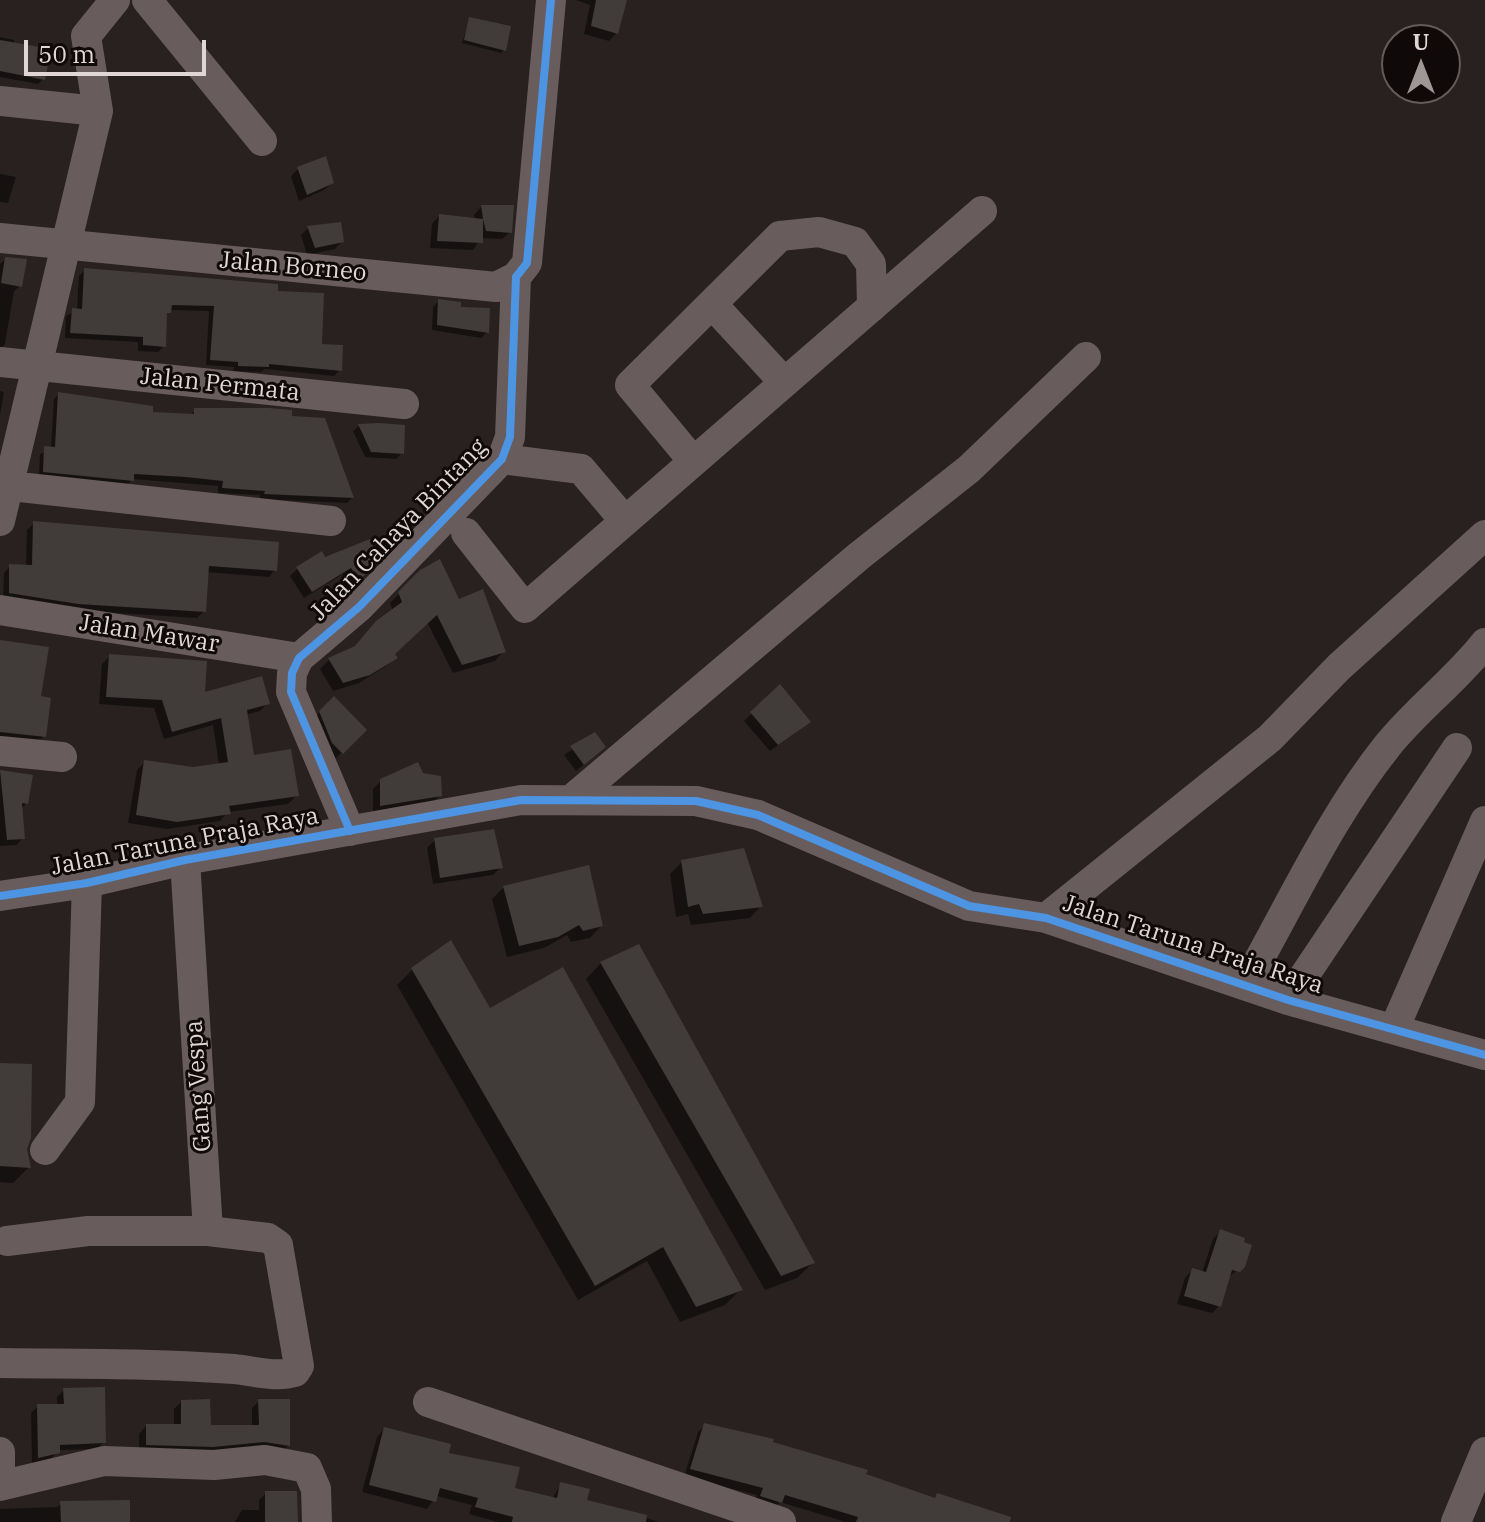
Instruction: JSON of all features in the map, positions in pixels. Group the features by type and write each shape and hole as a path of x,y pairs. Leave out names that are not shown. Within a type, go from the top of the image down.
{"street":[{"path":"0,521 3,485 67,247 98,111 86,36 115,0"},
{"path":"147,0 262,141"},
{"name":"Jalan Cahaya Bintang","path":"299,658 359,607 502,459 510,437 516,277 527,263 547,1"},
{"path":"0,101 98,111"},
{"path":"466,533 525,608 982,211"},
{"path":"693,461 630,385 780,236 819,232 855,242 871,264 872,307"},
{"name":"Jalan Borneo","path":"0,238 496,287 516,277"},
{"path":"712,304 784,382"},
{"path":"572,799 859,556 969,469 1086,357"},
{"name":"Jalan Permata","path":"0,362 404,404"},
{"path":"502,459 581,469 625,521"},
{"path":"3,485 331,521"},
{"path":"1046,918 1270,738 1339,667 1485,535"},
{"name":"Jalan Mawar","path":"0,610 299,658"},
{"path":"1246,983 1335,824 1388,745 1458,678 1485,643"},
{"path":"299,658 292,673 291,692 350,831"},
{"path":"1288,1000 1457,748"},
{"path":"0,751 62,757"},
{"name":"Jalan Taruna Praja Raya","path":"0,896 87,883 185,860 521,800 696,801 758,815 969,906 1046,918 1246,983 1288,1000 1485,1055"},
{"path":"1394,1029 1485,821"},
{"name":"Gang Vespa","path":"185,860 208,1231"},
{"path":"45,1150 80,1102 87,883"},
{"path":"0,1363 235,1369 273,1375 295,1372 299,1366 278,1245 268,1238 208,1231 88,1231 7,1241"},
{"path":"428,1402 781,1522"},
{"path":"0,1452 0,1486 104,1461 214,1465 265,1460 307,1468 316,1489 317,1522"},
{"path":"1469,1508 1485,1452"}],"building":[{"path":"596,0 627,0 618,34 591,26"},
{"path":"469,17 511,26 506,51 464,40"},
{"path":"0,40 51,49 45,80 0,71"},
{"path":"326,156 334,183 307,195 297,167"},
{"path":"481,205 514,205 512,233 486,231"},
{"path":"439,214 483,219 483,243 437,241"},
{"path":"341,222 344,242 315,248 307,226"},
{"path":"5,257 27,259 22,287 1,283"},
{"path":"84,268 278,284 278,291 324,293 322,344 343,345 342,371 269,364 269,367 238,366 238,362 210,360 214,306 172,305 171,313 167,313 166,347 143,345 143,337 70,333 72,308 82,309"},
{"path":"438,299 461,302 461,307 490,308 489,333 437,325"},
{"path":"58,392 153,406 153,412 194,414 194,408 269,408 292,410 292,416 325,418 354,498 264,494 265,491 222,488 223,481 186,477 134,474 134,481 43,472 44,446 55,447"},
{"path":"358,424 405,425 404,454 371,452"},
{"path":"33,521 279,542 277,571 209,566 206,612 78,604 9,593 9,564 32,565"},
{"path":"370,539 378,561 359,581 351,568 312,592 296,567 322,551 325,557"},
{"path":"440,559 459,599 483,589 506,652 462,665 437,615 395,654 398,658 370,675 343,683 328,658 355,646 376,621 402,602 398,592 420,570"},
{"path":"0,640 49,647 41,696 51,698 46,737 0,732"},
{"path":"109,654 207,661 205,692 262,676 270,704 247,710 254,755 291,749 299,796 229,806 231,814 177,822 136,815 144,760 193,767 228,762 221,718 172,732 162,700 106,697"},
{"path":"780,684 811,722 778,745 750,712"},
{"path":"334,696 367,730 343,754 332,743 319,711"},
{"path":"595,732 606,747 584,765 570,746"},
{"path":"418,762 423,773 441,776 442,796 380,806 380,779"},
{"path":"0,770 33,775 28,804 22,803 25,839 7,840"},
{"path":"494,829 503,868 440,878 434,838"},
{"path":"744,848 763,907 703,914 699,904 688,907 681,860"},
{"path":"589,865 603,926 583,931 579,925 558,937 519,946 503,886"},
{"path":"451,940 490,1008 563,967 743,1290 696,1307 663,1247 595,1286 411,968"},
{"path":"639,944 815,1263 781,1276 600,962"},
{"path":"0,1063 32,1064 31,1138 27,1149 31,1168 0,1166"},
{"path":"1220,1229 1245,1238 1244,1242 1252,1245 1245,1267 1240,1272 1232,1270 1221,1307 1184,1296 1192,1268 1206,1272"},
{"path":"105,1387 106,1443 60,1445 60,1453 38,1458 37,1404 64,1404 63,1388"},
{"path":"210,1399 211,1425 259,1425 258,1399 290,1399 290,1446 264,1442 213,1447 146,1445 146,1424 181,1424 181,1400"},
{"path":"704,1423 774,1439 773,1442 868,1470 866,1474 935,1498 937,1493 1011,1517 1010,1522 856,1522 858,1517 785,1495 782,1503 760,1496 763,1488 690,1469"},
{"path":"384,1427 451,1444 449,1453 520,1467 515,1488 557,1498 560,1482 590,1489 587,1500 647,1515 646,1522 512,1522 513,1517 475,1507 478,1498 440,1488 436,1502 369,1485"},
{"path":"265,1491 297,1491 298,1522 265,1522"},
{"path":"130,1500 130,1522 61,1522 60,1501"}],"cycle path":[{"path":"350,831 291,692 292,673 299,658 359,607 502,459 510,437 516,277 527,263 551,0"},
{"path":"0,896 87,883 185,860 521,800 696,801 758,815 969,906 1046,918 1288,1000 1485,1055"}]}
